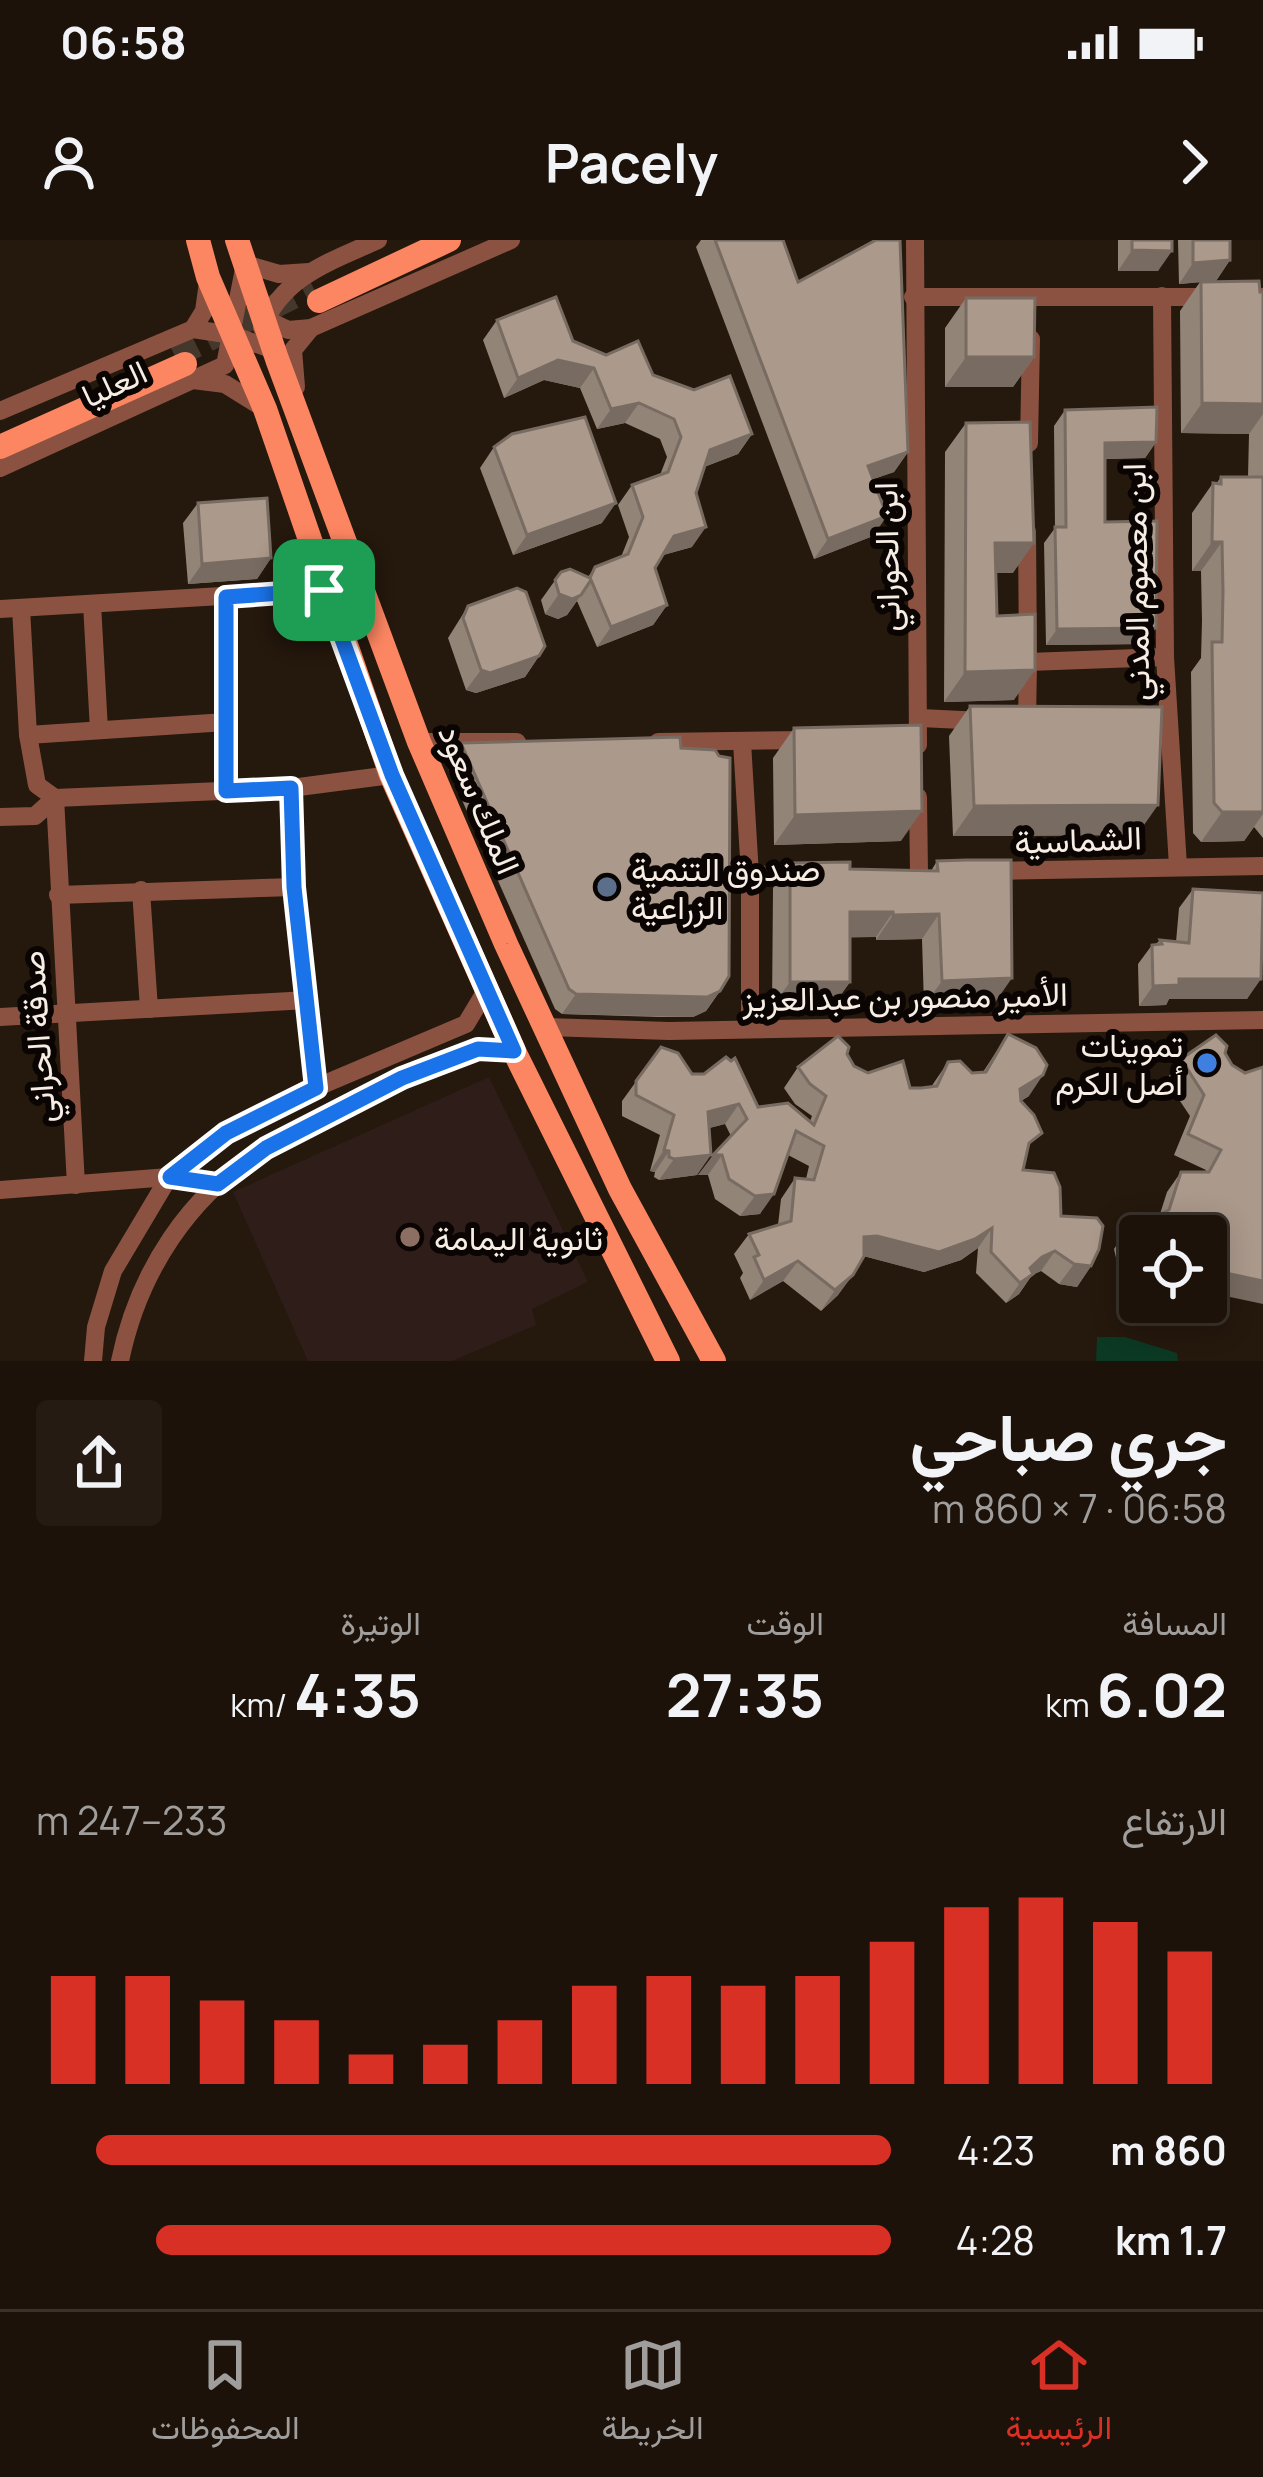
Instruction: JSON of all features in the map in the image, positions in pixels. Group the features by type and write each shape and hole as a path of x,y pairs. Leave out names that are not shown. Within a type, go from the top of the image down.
{"main road":[{"name":"الملك سعود","path":"198,240 211,283 257,337 304,433 419,742 506,944 620,1189 713,1361"},
{"path":"313,286 415,240"},
{"path":"313,286 449,240"},
{"name":"الملك سعود","path":"242,252 257,337 246,369 265,409 392,775 514,1051 668,1361"},
{"path":"0,434 184,366"},
{"path":"0,446 184,366"}],"street":[{"path":"257,337 274,301 313,286 378,240"},
{"path":"257,337 238,304 211,283 204,311 193,329 257,337 311,328 511,240"},
{"name":"ابن الحوراني","path":"915,240 918,760"},
{"path":"242,252 279,274 313,286"},
{"name":"العليا","path":"0,468 184,366 225,365 257,337 238,304 242,252"},
{"name":"ابن معصوم المدني","path":"1162,296 1165,657 1178,866"},
{"path":"913,297 1263,297"},
{"path":"1028,474 1031,298"},
{"path":"304,433 291,358 311,328"},
{"name":"العليا","path":"0,411 193,329"},
{"path":"184,366 265,409"},
{"path":"1027,518 1027,723"},
{"path":"0,609 324,590"},
{"path":"226,597 226,791"},
{"path":"92,604 99,730"},
{"name":"صدقة الحراني","path":"21,608 28,736 37,785 55,797 76,1185"},
{"path":"1028,662 1165,657"},
{"path":"28,736 226,722"},
{"path":"896,738 919,728 1051,723"},
{"path":"1144,724 1168,724"},
{"path":"626,742 830,740"},
{"path":"419,742 534,742"},
{"path":"742,742 750,874 750,1028"},
{"path":"0,817 35,816 55,797 291,788 392,775"},
{"path":"918,783 919,873"},
{"path":"291,788 294,887 316,1088"},
{"name":"الشماسية","path":"966,872 1263,866"},
{"path":"898,873 943,872"},
{"path":"750,874 813,874"},
{"path":"58,895 294,887"},
{"path":"141,890 149,1009"},
{"path":"93,1361 96,1328 113,1271 170,1177 226,1133 316,1088 466,1024 487,989"},
{"path":"0,1017 308,1000"},
{"name":"الأمير منصور بن عبدالعزيز","path":"548,1028 1263,1020"},
{"path":"120,1361 129,1316 157,1260 181,1223 218,1184 266,1148 402,1078 464,1043 464,1038 414,1046"},
{"path":"402,1078 478,1049 514,1051"},
{"path":"0,1190 170,1177 218,1184"}],"shaded area":[{"name":"ثانوية اليمامة","path":"489,1077 588,1282 532,1309 536,1325 452,1361 308,1361 233,1192"}],"green space":[{"path":"1097,1337 1125,1337 1177,1353 1178,1361 1096,1361"}],"building":[{"path":"715,240 783,240 798,282 876,240 900,240 908,452 868,466 887,516 828,539"},
{"path":"1132,240 1172,240 1172,251 1132,250"},
{"path":"1193,240 1230,240 1230,260 1193,263"},
{"path":"1259,281 1263,292 1263,404 1202,403 1201,282"},
{"path":"556,297 573,341 606,355 638,341 653,375 694,390 730,376 752,434 710,450 696,493 706,527 674,536 655,568 667,605 611,627 591,580 572,599 559,594 555,580 570,569 590,578 595,567 628,554 643,517 632,485 668,472 681,437 674,419 639,403 611,409 594,368 558,360 518,378 497,320"},
{"path":"966,298 1035,298 1034,357 966,357"},
{"path":"1157,407 1156,442 1105,443 1105,522 1157,521 1156,628 1057,629 1055,527 1066,527 1065,410"},
{"path":"585,417 616,503 527,535 494,447 512,434"},
{"path":"1030,422 1034,543 995,543 997,616 1035,614 1035,670 965,672 966,423"},
{"path":"1221,477 1263,477 1263,812 1222,812 1214,803 1212,642 1222,642 1223,591 1222,542 1212,542 1213,483 1221,484"},
{"path":"267,498 271,558 202,564 198,503"},
{"path":"517,588 526,592 545,646 539,656 490,673 481,670 463,618 468,606"},
{"path":"970,706 1162,707 1158,805 974,806"},
{"path":"921,725 922,811 795,815 794,728"},
{"name":"صندوق التنمية الزراعية","path":"680,737 681,748 715,750 730,758 729,976 720,991 707,997 576,994 569,989 461,743"},
{"path":"1011,860 1012,978 942,981 939,914 850,912 850,982 790,982 790,863 850,862 850,869 938,871 937,861"},
{"path":"1193,889 1263,893 1261,979 1179,979 1179,985 1153,986 1152,945 1162,944 1160,940 1189,943"},
{"path":"1008,1034 1036,1048 1047,1065 1043,1075 1020,1089 1021,1101 1042,1133 1029,1143 1023,1170 1054,1173 1060,1187 1061,1216 1097,1218 1103,1226 1091,1266 1074,1264 1055,1251 1042,1257 1030,1268 1033,1274 1020,1283 991,1252 992,1228 939,1252 864,1237 864,1256 853,1275 835,1290 798,1261 764,1280 749,1234 791,1221 795,1178 814,1180 824,1146 796,1131 774,1194 755,1196 729,1179 722,1155 713,1155 747,1119 739,1104 708,1112 711,1155 674,1159 664,1150 674,1115 636,1095 636,1081 661,1047 678,1053 692,1074 704,1074 726,1057 735,1058 758,1107 788,1103 814,1125 826,1096 798,1067 838,1036 849,1047 847,1054 854,1066 868,1073 903,1061 910,1088 921,1088 937,1086 948,1062 960,1061 972,1073 986,1072"},
{"path":"1216,1035 1227,1046 1225,1053 1232,1065 1245,1073 1263,1067 1263,1281 1227,1277 1227,1215 1158,1215 1169,1210 1181,1172 1209,1172 1221,1150 1188,1134 1204,1095 1181,1059"}],"tunnel":[{"path":"175,356 313,287"}],"place":[{"name":"صندوق التنمية الزراعية","path":"607,887"},
{"name":"تموينات أصل الكرم","path":"1207,1063"},
{"name":"ثانوية اليمامة","path":"410,1237"}],"route":[{"path":"324,590 392,775 514,1051 478,1049 402,1078 266,1148 218,1184 170,1177 226,1133 316,1088 294,887 291,788 226,791 226,597 324,590"}]}
